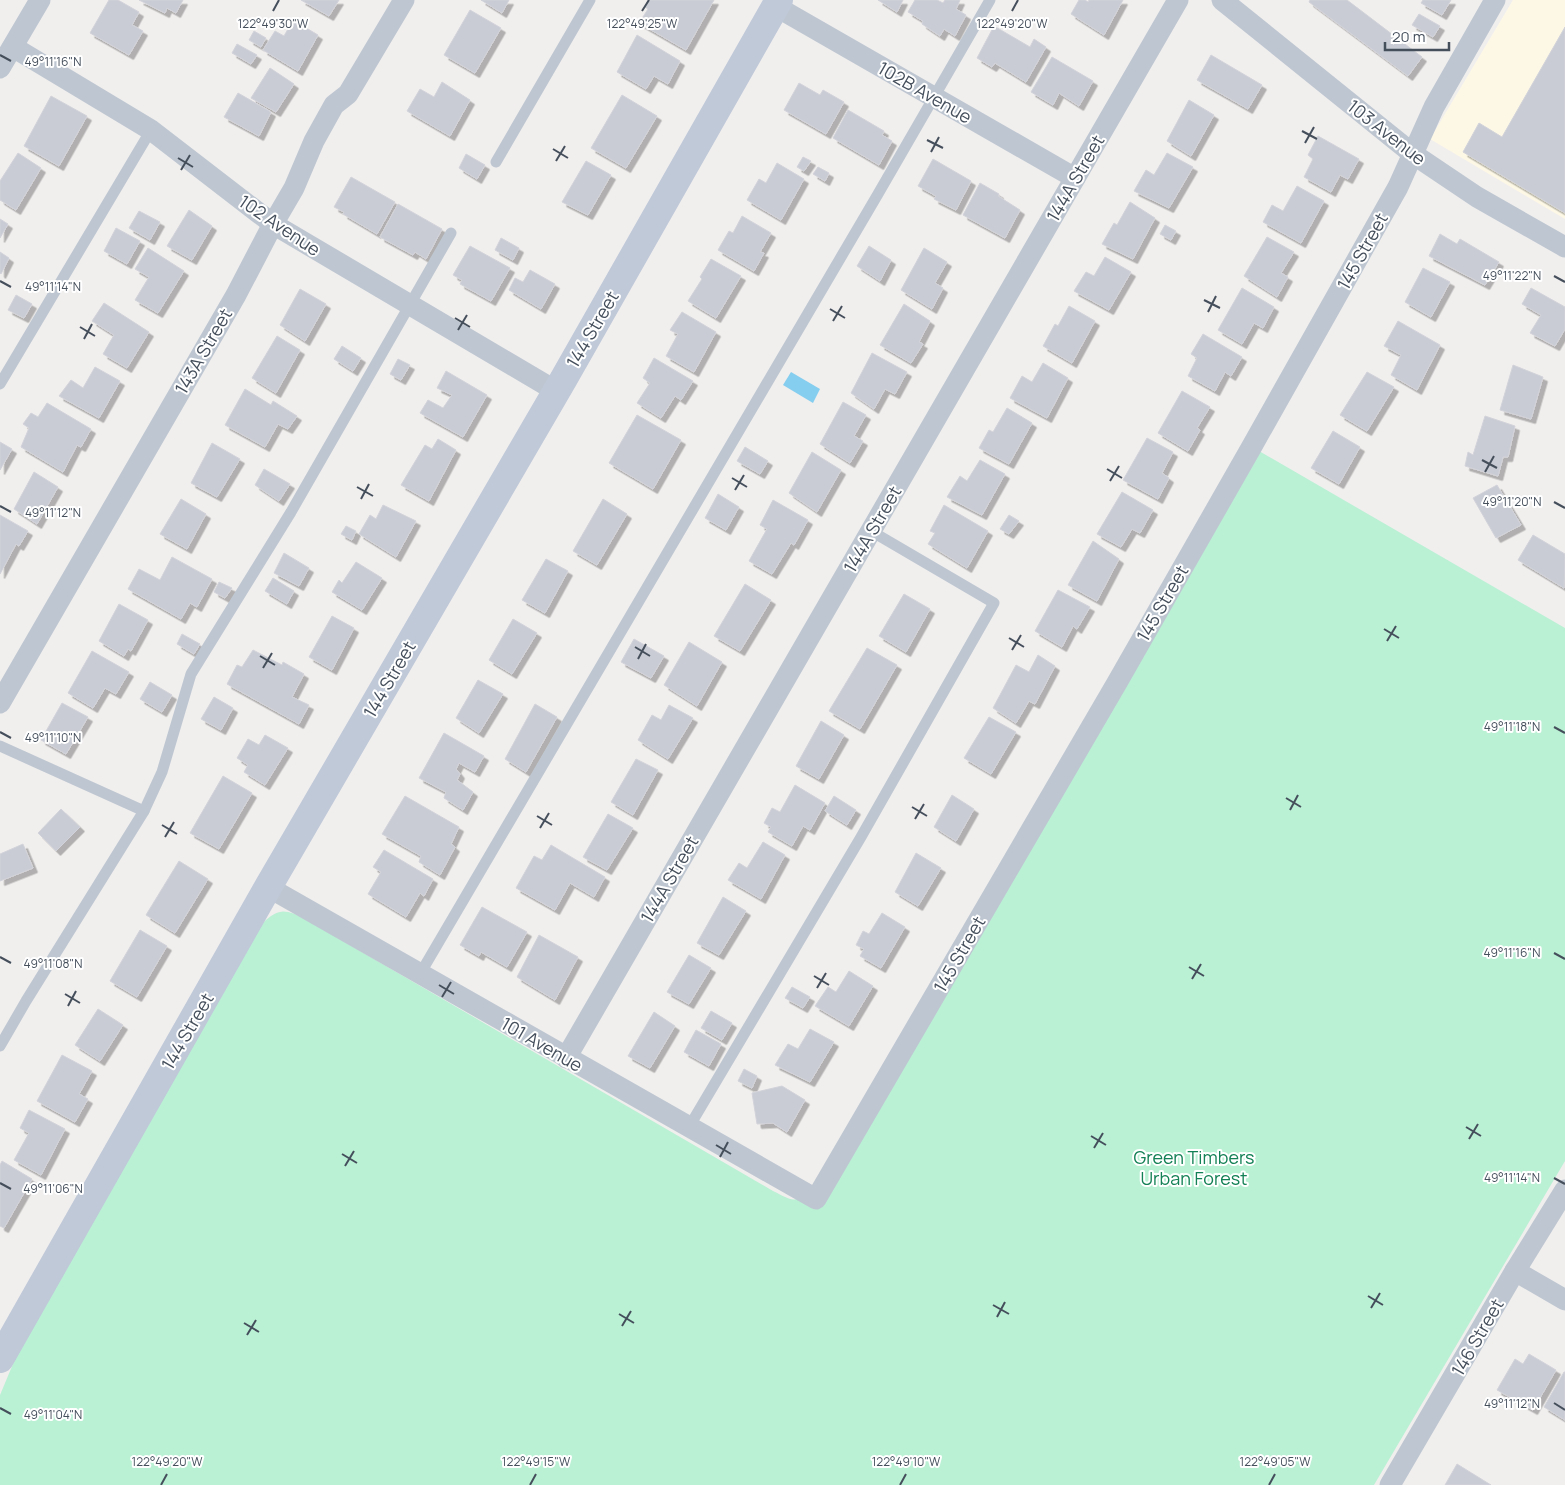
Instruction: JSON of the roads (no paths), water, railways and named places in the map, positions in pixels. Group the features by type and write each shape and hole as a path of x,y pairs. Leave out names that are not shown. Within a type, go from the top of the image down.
{"main road":[{"name":"144 Street","path":"0,1360 268,887 556,391 777,3"}],"street":[{"path":"0,68 40,0"},
{"name":"143A Street","path":"0,703 236,295 294,188 314,141 334,105 348,94 404,0"},
{"name":"144A Street","path":"566,1058 1178,0"},
{"name":"103 Avenue","path":"1222,0 1413,154 1477,198 1565,247"},
{"name":"145 Street","path":"816,1199 1123,672 1393,196 1434,108 1494,0"},
{"name":"102B Avenue","path":"777,3 934,97 1075,178"},
{"name":"102 Avenue","path":"13,47 151,130 273,224 556,391"},
{"name":"101 Avenue","path":"268,887 816,1199"},
{"name":"146 Street","path":"1390,1485 1515,1271 1565,1190"},
{"path":"1515,1271 1565,1300"}],"lane":[{"path":"496,162 590,0"},
{"path":"420,974 990,0"},
{"path":"0,384 151,130"},
{"path":"0,1046 144,810 162,772 191,674 291,512 451,233"},
{"path":"689,1128 861,837 994,602 870,531"},
{"path":"0,746 144,810"}],"water":[{"path":"791,372 820,389 813,403 783,385"}],"park label":[{"name":"Green Timbers Urban Forest","path":"1194,1167"}]}
